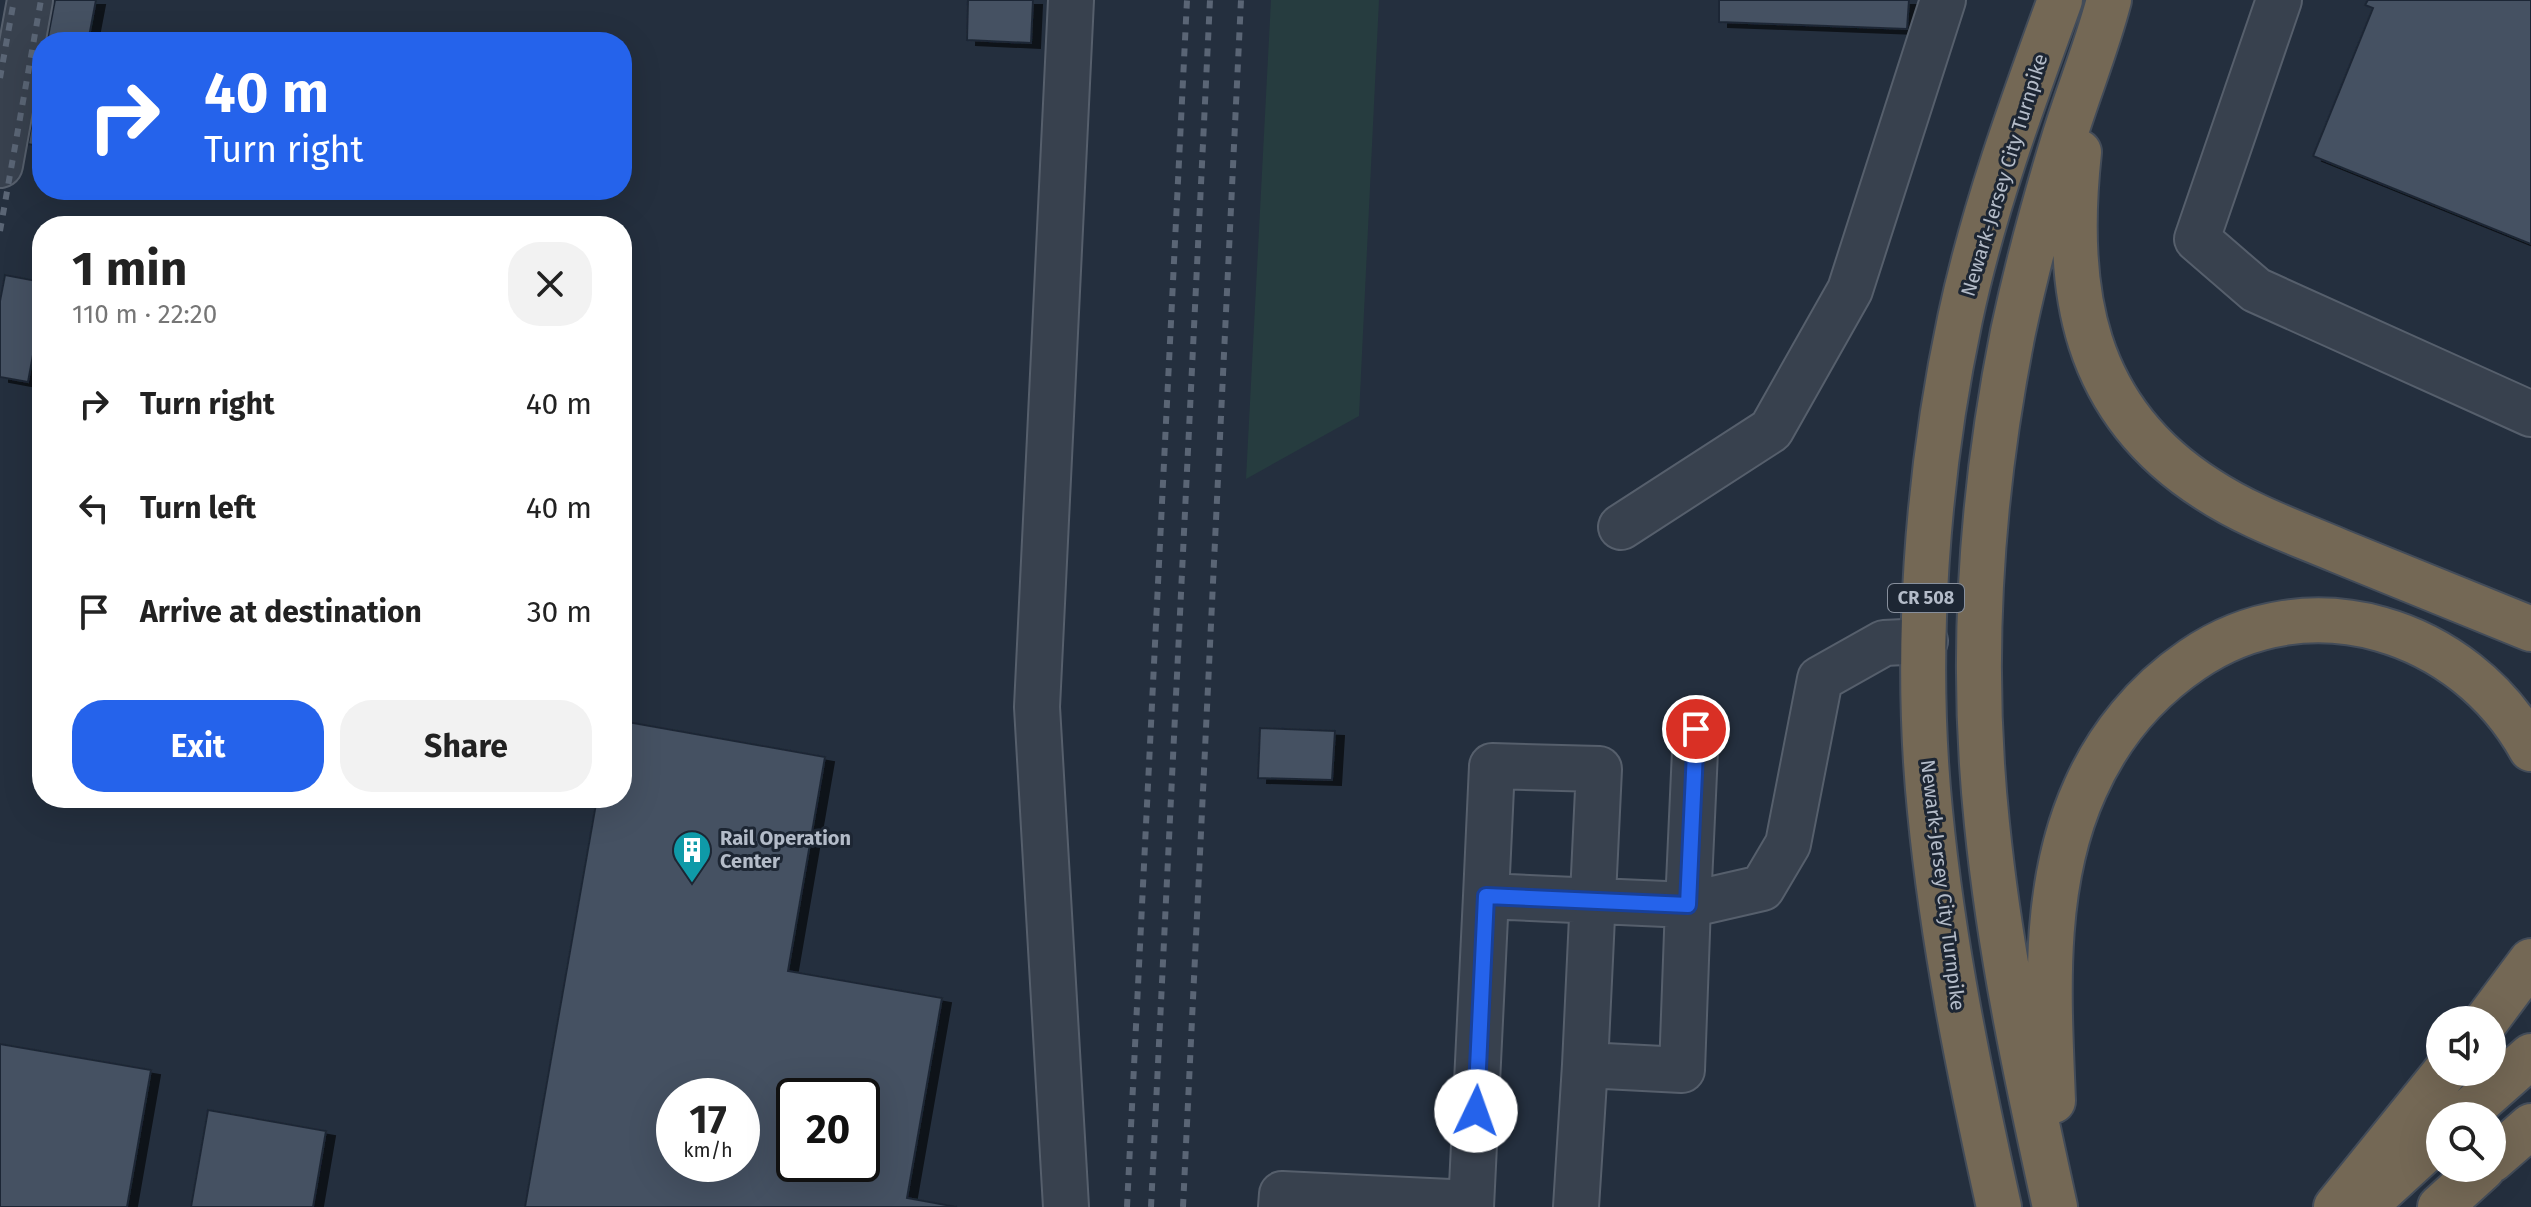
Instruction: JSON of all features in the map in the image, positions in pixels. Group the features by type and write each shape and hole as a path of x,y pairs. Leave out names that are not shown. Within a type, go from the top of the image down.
{"highway":[{"name":"Newark-Jersey City Turnpike","path":"1999,1207 1961,1030 1937,872 1926,751 1925,641 1934,488 1960,319 2005,157 2060,0"},
{"name":"CR 508","path":"2057,1207 2018,1032 1994,891 1982,752 1981,611 1991,470 2013,333 2042,211 2109,0"},
{"path":"2093,48 2076,177 2073,247 2080,308 2097,363 2124,410 2171,463 2229,503 2531,629"},
{"path":"2057,1207 2049,1000 2051,938 2059,876 2073,819 2095,767 2148,695 2194,658 2241,635 2293,622 2364,624 2426,645 2466,672 2506,709 2531,749"},
{"path":"2497,1006 2531,961"},
{"path":"2479,1102 2531,1056"},
{"path":"2336,1207 2434,1086"},
{"path":"2506,1148 2531,1126"},
{"path":"2364,1207 2426,1150"},
{"path":"2440,1207 2468,1182"}],"lane":[{"path":"0,165 30,0"},
{"path":"1066,1207 1037,707 1071,0"},
{"path":"1621,527 1771,430 1850,290 1943,0"},
{"path":"2279,0 2197,239 2256,290 2531,414"},
{"path":"1486,896 1688,905 1762,888 1788,844 1820,679 1884,643 1925,641"},
{"path":"1585,1065 1682,1070 1696,729"},
{"path":"1281,1207 1282,1194 1361,1203 1471,1205 1492,766 1599,769 1576,1207"}],"green space":[{"path":"1271,0 1379,0 1359,416 1246,479"}],"building":[{"path":"55,0 96,0 90,32 49,32"},
{"path":"968,0 1033,0 1031,43 967,40"},
{"path":"1719,0 1909,0 1907,29 1719,22"},
{"path":"2368,0 2531,0 2531,244 2313,156 2373,8 2365,5"},
{"path":"32,123 32,145 28,144"},
{"path":"5,275 32,280 32,360 28,382 0,377 0,301"},
{"name":"Rail Operation Center","path":"632,723 825,757 788,971 942,998 907,1198 957,1207 525,1207 595,808 632,808"},
{"path":"1260,728 1335,731 1332,780 1258,778"},
{"path":"0,1044 151,1070 127,1207 0,1207"},
{"path":"208,1110 326,1131 313,1207 191,1207"}],"railway":[{"path":"0,78 14,0"},
{"path":"35,32 41,0"},
{"path":"1127,1207 1187,0"},
{"path":"1151,1207 1210,0"},
{"path":"1183,1207 1241,0"},
{"path":"0,231 32,51"}],"place":[{"name":"Rail Operation Center","path":"692,884"}],"route":[{"path":"1476,1111 1486,896 1688,905 1696,729"}]}
